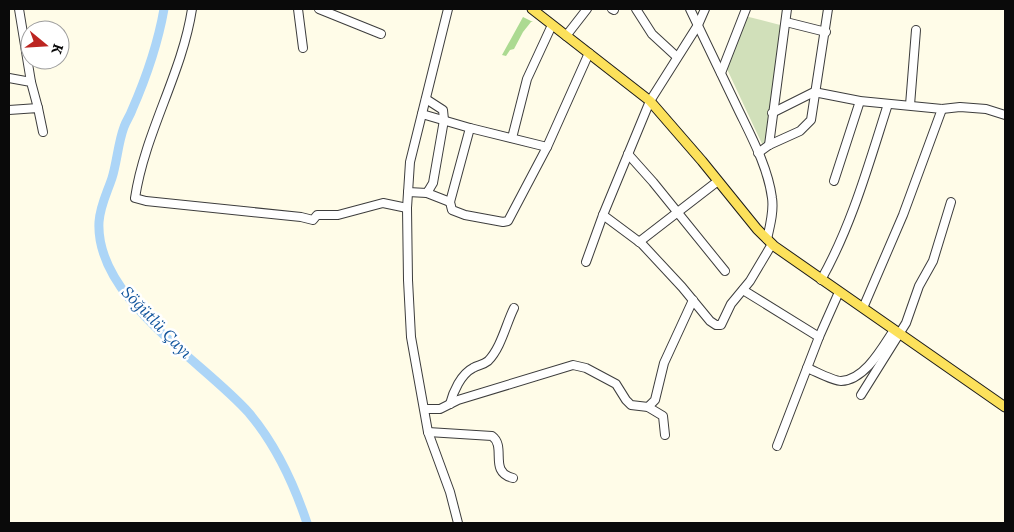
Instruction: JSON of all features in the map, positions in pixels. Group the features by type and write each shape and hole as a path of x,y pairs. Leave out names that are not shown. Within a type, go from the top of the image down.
{"main road":[{"path":"534,10 650,101 770,242 821,280 1005,407"}],"street":[{"path":"20,9 31,82 43,132"},
{"path":"192,9 187,38 142,162 135,198 146,201 301,217 313,220 317,215 338,215 383,203 407,208"},
{"path":"298,9 303,48"},
{"path":"319,9 381,34"},
{"path":"448,9 410,162 407,208 410,337 428,432 450,492 458,523"},
{"path":"566,36 587,9"},
{"path":"636,9 652,34 677,57"},
{"path":"603,214 639,242 710,321 716,325 721,325 731,304 755,274 770,242 772,196 758,153 690,9"},
{"path":"586,262 603,214 650,101 698,25 705,9"},
{"path":"721,73 746,9"},
{"path":"769,145 787,9"},
{"path":"758,153 769,145 800,131 811,120 814,92 826,32 828,9"},
{"path":"786,22 826,32"},
{"path":"512,138 527,80 552,25"},
{"path":"910,106 916,30"},
{"path":"470,128 450,202 452,210 465,215 503,222 508,220 547,146 589,53"},
{"path":"9,78 31,82"},
{"path":"772,113 814,92 860,102 942,109 960,107 986,109 1005,114"},
{"path":"426,99 443,110 444,120 433,183 427,193"},
{"path":"834,180 860,102"},
{"path":"821,280 836,253 864,180 888,104"},
{"path":"9,110 38,108"},
{"path":"863,308 902,215 942,109"},
{"path":"422,114 470,128 547,146"},
{"path":"628,154 725,271"},
{"path":"639,242 718,181"},
{"path":"408,192 427,193 450,202"},
{"path":"861,395 897,332 933,261 951,202"},
{"path":"743,290 819,336"},
{"path":"777,446 819,336 839,292"},
{"path":"648,407 655,400 664,364 692,300"},
{"path":"450,404 459,383 468,372 484,364 496,349 514,308"},
{"path":"807,368 840,381 851,378 867,368 897,332"},
{"path":"425,409 440,409 458,400 573,365 586,368 616,384 631,405 648,407 663,416 664,435"},
{"path":"428,432 492,436 497,442 500,468 506,475 513,478"}],"green space":[{"path":"745,16 784,26 766,147 763,146 727,69"},
{"path":"523,17 533,22 523,32 514,49 510,50 506,56 502,55"}],"waterway":[{"name":"Söğütlü Çayı","path":"164,9 151,60 120,139 112,178 101,210 99,222 102,250 114,277 133,303 155,327 229,393 259,425 283,465 307,523"}]}
